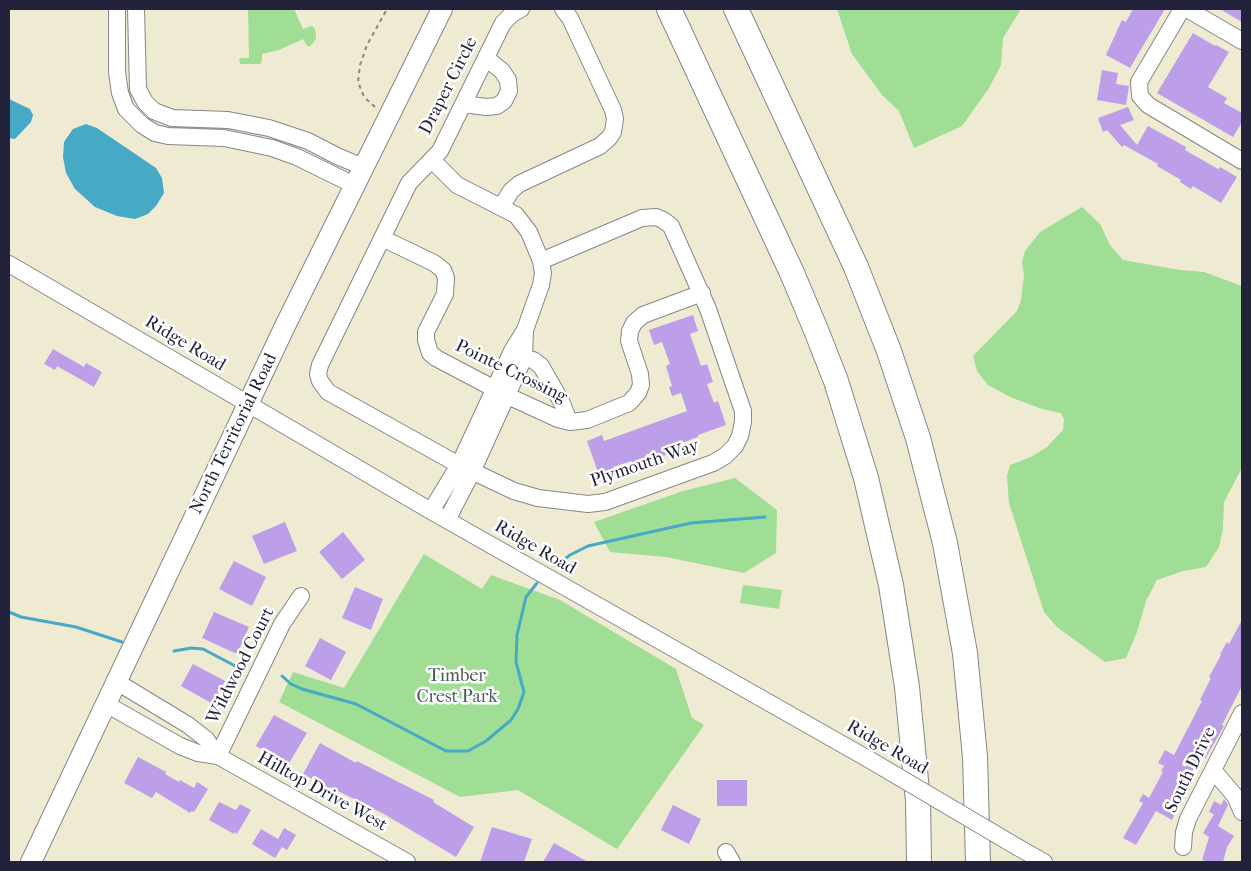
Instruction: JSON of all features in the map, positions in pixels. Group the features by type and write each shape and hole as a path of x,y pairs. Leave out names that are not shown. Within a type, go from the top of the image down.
{"highway":[{"path":"669,9 796,281 832,373 861,460 880,531 899,625 918,801 919,862"},
{"path":"736,9 856,267 890,351 918,438 945,543 965,653 975,757 978,862"}],"main road":[{"name":"North Territorial Road","path":"31,862 388,114 442,9"}],"street":[{"path":"117,9 117,72 120,93 126,109 142,125 155,133 168,136 224,138 272,148 297,157 354,185"},
{"path":"136,9 138,89 145,102 154,110 172,118 228,120 269,128 308,141 337,156 363,166"},
{"name":"Draper Circle","path":"432,160 445,142 503,23 512,14 521,9"},
{"path":"501,207 511,191 519,184 600,146 613,132 615,119 613,110 564,9"},
{"path":"1182,9 1139,82 1140,96 1148,106 1242,161"},
{"path":"1187,9 1242,41"},
{"path":"463,104 486,108 497,106 504,101 509,90 508,80 502,71 486,58"},
{"path":"432,160 457,185 516,215 525,225 541,261 543,273 542,285 525,330 512,351 501,392 466,469 447,520"},
{"name":"Plymouth Way","path":"432,160 409,183 320,365 318,374 320,381 328,392 466,469 514,492 538,498 596,504 605,502 713,463 725,456 735,446 740,436 743,410 702,293 672,226 656,217 642,218 541,261"},
{"name":"Pointe Crossing","path":"382,238 434,263 443,270 447,284 445,294 426,332 430,353 501,392 558,418 569,421 587,420 629,403 638,393 641,385 640,374 629,341 630,331 634,323 643,315 702,293"},
{"name":"Ridge Road","path":"9,264 431,511 870,760 1044,862"},
{"path":"501,392 524,358 525,330"},
{"path":"524,358 533,360 541,366 562,401 569,421"},
{"path":"431,511 466,469"},
{"name":"Wildwood Court","path":"218,756 282,624 301,596"},
{"name":"Hilltop Drive West","path":"117,682 206,738 218,756"},
{"name":"Hilltop Drive West","path":"106,704 180,746 198,753 218,756 407,862"},
{"name":"South Drive","path":"1183,847 1184,832 1188,819 1242,712"},
{"path":"1213,770 1235,796 1242,812"}],"path":[{"path":"387,9 367,45 360,65 358,82 364,97 374,107 388,114"}],"green space":[{"path":"248,9 294,9 303,29 311,26 314,27 316,39 310,46 307,46 303,39 279,50 262,54 262,62 260,64 240,64 239,60 241,58 249,58"},
{"path":"837,9 1021,9 1003,38 1001,65 989,88 962,126 914,148 899,111 882,95 852,54"},
{"path":"1082,207 1100,224 1110,245 1123,260 1180,270 1204,272 1242,286 1242,468 1224,502 1223,529 1219,547 1206,567 1183,571 1157,580 1146,601 1137,632 1126,658 1105,662 1057,627 1044,612 1009,503 1007,476 1010,465 1031,457 1047,447 1063,430 1064,419 1061,413 1042,409 1010,397 988,385 977,371 973,356 1017,311 1021,300 1024,275 1022,262 1025,251 1040,232"},
{"path":"735,478 777,510 776,553 744,573 666,557 610,552 594,522 683,491"},
{"name":"Timber Crest Park","path":"424,554 482,589 491,575 560,600 676,669 692,718 704,725 617,849 518,790 460,797 279,702 293,672 344,688"},
{"path":"743,585 782,590 779,609 740,603"}],"water":[{"path":"9,99 30,109 33,115 31,122 15,139 9,138"},
{"path":"86,124 97,128 156,168 162,178 164,193 156,206 148,214 135,219 117,216 95,207 75,189 66,173 63,157 64,142 73,129"}],"building":[{"path":"1133,9 1165,9 1130,68 1106,55 1122,20 1126,22"},
{"path":"1220,9 1242,9 1242,22"},
{"path":"1193,33 1229,52 1208,87 1227,98 1224,103 1242,113 1242,122 1233,137 1157,93"},
{"path":"1102,70 1118,73 1116,84 1129,86 1126,105 1097,100"},
{"path":"1128,107 1134,120 1120,125 1137,145 1148,126 1186,147 1185,150 1218,169 1220,167 1237,177 1221,203 1193,186 1191,189 1180,182 1181,180 1157,166 1158,164 1124,145 1122,147 1107,130 1103,132 1098,118"},
{"path":"693,315 698,331 690,334 701,366 707,364 713,382 707,384 714,403 718,401 726,425 678,444 680,450 633,466 631,461 613,467 615,473 600,478 587,441 602,435 604,441 687,411 681,393 672,396 669,387 672,386 666,366 670,364 662,342 654,345 649,330"},
{"path":"53,349 84,367 86,363 102,372 94,387 57,366 55,370 44,364"},
{"path":"285,522 297,551 264,564 252,536"},
{"path":"343,532 365,560 342,579 319,552"},
{"path":"234,561 266,577 252,606 219,589"},
{"path":"355,587 383,599 371,630 342,618"},
{"path":"214,612 249,627 237,654 202,638"},
{"path":"1242,620 1242,686 1222,725 1224,726 1205,759 1200,757 1171,810 1176,812 1172,820 1156,811 1136,845 1123,838 1143,803 1139,801 1143,794 1149,798 1163,772 1161,771 1164,766 1158,763 1165,750 1174,755 1202,701 1200,700 1220,654 1227,642 1229,644"},
{"path":"320,638 346,652 331,680 305,666"},
{"path":"193,664 225,681 213,704 181,686"},
{"path":"274,715 307,733 288,765 256,746"},
{"path":"320,743 356,763 357,761 434,800 433,802 474,827 456,857 384,814 303,774"},
{"path":"138,757 166,772 165,774 179,782 180,780 194,788 197,782 208,789 194,812 191,811 190,813 156,792 152,798 124,783"},
{"path":"717,780 747,780 747,806 717,806"},
{"path":"1224,799 1228,805 1218,826 1234,836 1227,847 1223,862 1202,860 1209,837 1203,833 1214,814 1209,812 1214,801 1221,805"},
{"path":"219,802 236,810 240,804 251,810 237,834 209,820"},
{"path":"673,805 701,819 689,844 661,830"},
{"path":"492,827 532,839 524,862 480,862"},
{"path":"284,828 296,835 287,850 282,847 275,858 252,844 261,829 278,839"},
{"path":"554,843 588,862 543,862"}],"waterway":[{"path":"556,566 570,555 588,546 691,523 765,517"},
{"path":"282,676 291,684 302,689 356,704 446,751 468,751 486,741 511,720 518,709 524,692 516,662 517,635 526,597 537,583"},
{"path":"9,612 21,617 76,627 122,642"},
{"path":"174,651 191,648 203,649 241,669"}]}
